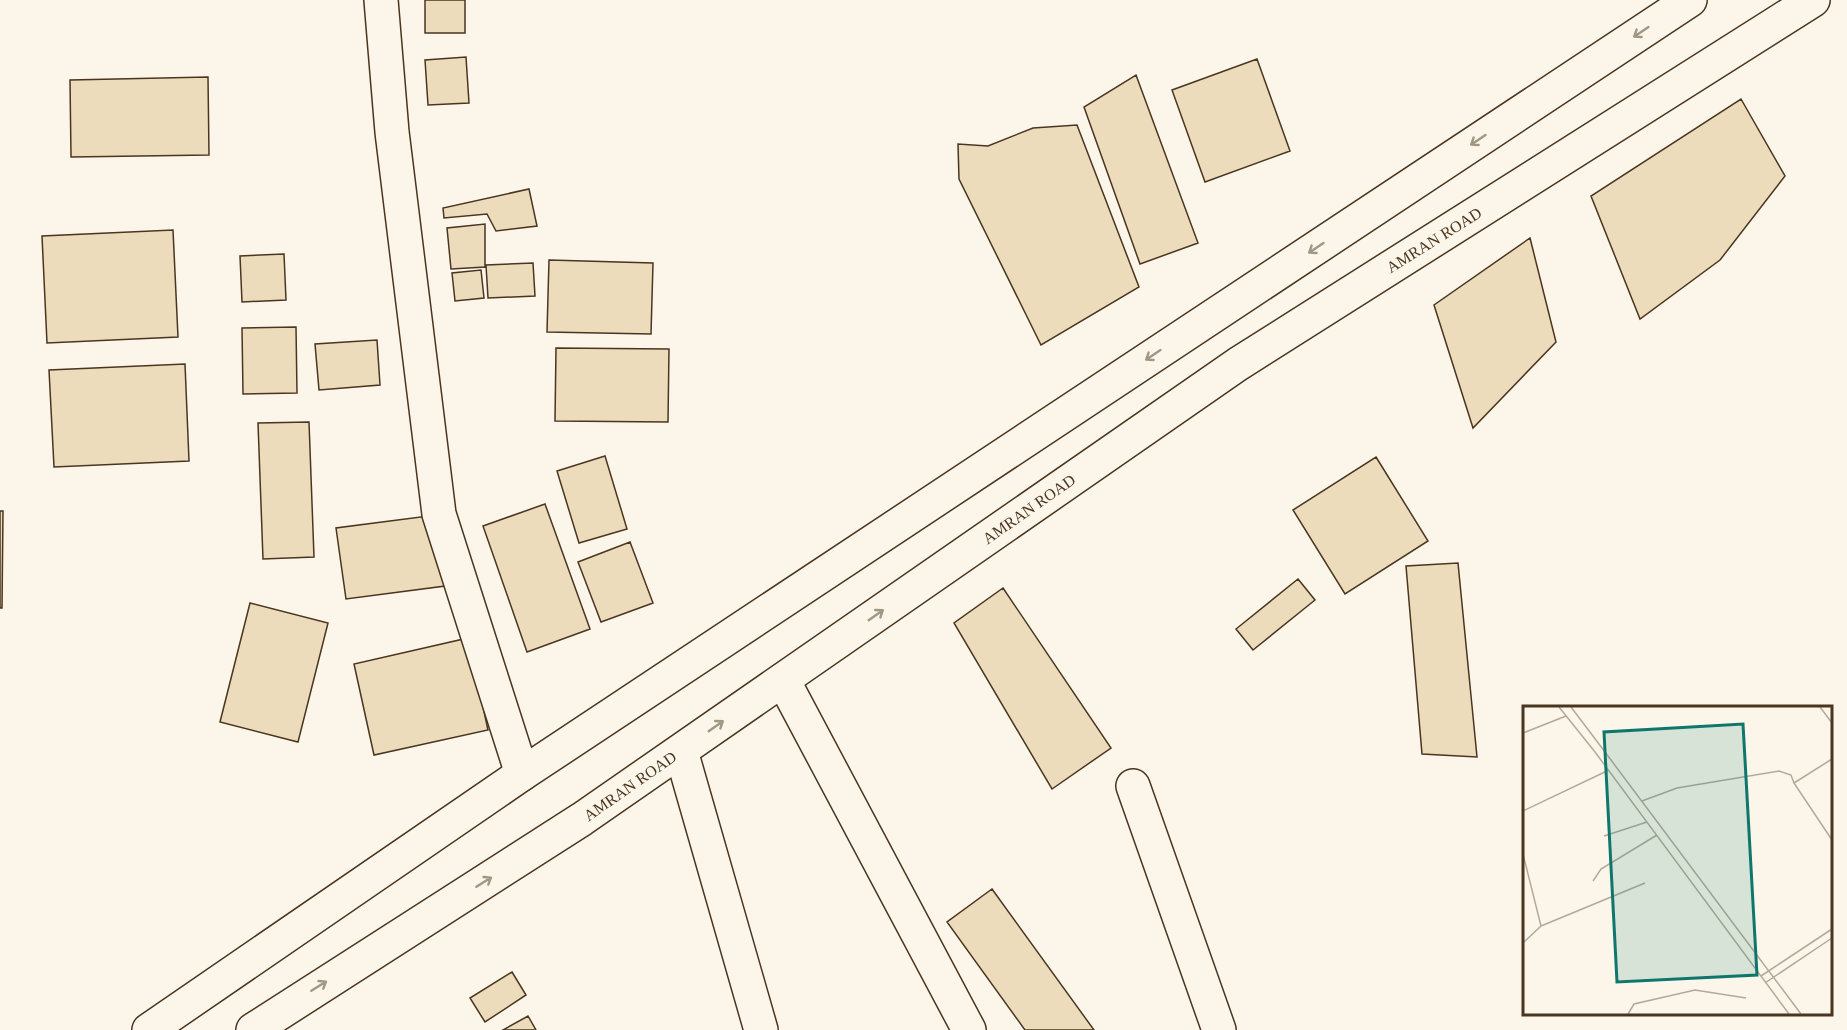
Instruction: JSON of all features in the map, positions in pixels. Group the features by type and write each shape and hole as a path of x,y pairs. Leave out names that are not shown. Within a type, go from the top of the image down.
{"main road":[{"path":"381,0 394,144 440,514 522,774"},
{"path":"149,1030 522,774 1690,0"},
{"name":"AMRAN ROAD","path":"253,1030 285,1020 681,751 1238,364 1813,0"},
{"path":"783,680 969,1030"},
{"path":"681,751 760,1030"},
{"path":"1133,786 1219,1030"}],"building":[{"path":"425,0 465,0 465,33 425,33"},
{"path":"466,57 469,103 428,105 425,60"},
{"path":"1257,59 1290,151 1205,182 1172,90"},
{"path":"1136,75 1198,243 1140,264 1084,107"},
{"path":"208,77 209,155 71,157 70,80"},
{"path":"1741,99 1785,176 1720,260 1640,319 1591,196"},
{"path":"1077,125 1139,287 1041,345 959,179 958,144 988,146 1033,128"},
{"path":"529,189 537,226 496,231 487,214 444,218 443,208"},
{"path":"485,224 485,267 451,269 447,228"},
{"path":"173,230 178,337 47,343 42,236"},
{"path":"1530,238 1556,342 1473,428 1434,305"},
{"path":"284,254 286,300 242,302 240,256"},
{"path":"549,260 653,263 651,334 547,332"},
{"path":"533,263 535,296 488,298 486,265"},
{"path":"481,270 484,298 455,301 452,273"},
{"path":"296,327 297,393 243,394 242,328"},
{"path":"377,340 380,385 319,390 315,344"},
{"path":"556,348 669,349 668,422 555,421"},
{"path":"185,364 189,461 54,467 49,370"},
{"path":"309,422 314,557 263,559 258,423"},
{"path":"605,456 627,529 579,543 557,471"},
{"path":"1376,457 1428,541 1345,594 1293,510"},
{"path":"545,504 590,629 527,652 483,526"},
{"path":"0,511 3,511 2,608 0,608"},
{"path":"436,515 445,586 346,599 336,528"},
{"path":"630,542 653,603 601,622 578,562"},
{"path":"1458,563 1477,757 1422,754 1406,566"},
{"path":"1298,579 1315,600 1253,650 1236,629"},
{"path":"1003,588 1111,748 1052,789 954,623"},
{"path":"250,603 328,623 298,742 220,722"},
{"path":"468,638 488,730 374,755 354,664"},
{"path":"992,889 1094,1030 1025,1030 947,922"},
{"path":"512,972 526,995 485,1022 470,998"},
{"path":"528,1016 536,1030 503,1030"}]}
